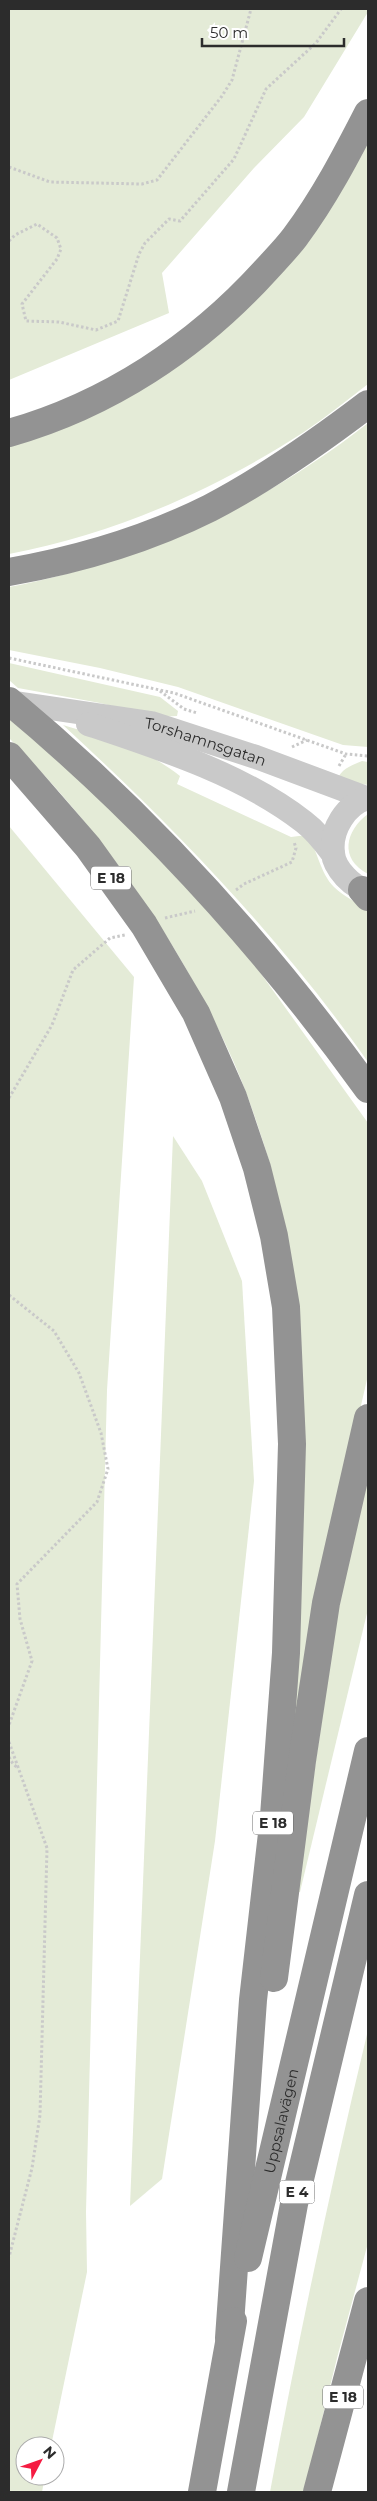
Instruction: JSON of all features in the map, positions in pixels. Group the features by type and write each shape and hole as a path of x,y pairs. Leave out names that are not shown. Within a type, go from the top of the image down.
{"highway":[{"path":"9,433 33,426 90,403 147,371 202,332 250,286 294,238 336,175 368,113"},
{"path":"9,572 53,564 143,536 209,508 272,473 368,404"},
{"path":"9,702 115,795 172,851 234,918 289,984 368,1089"},
{"name":"E 18","path":"9,756 88,847 144,925 196,1013 234,1097 257,1168 274,1236 286,1307 292,1444 286,1653 274,1816 253,2000 229,2338"},
{"path":"229,2338 302,1761 326,1603 368,1418"},
{"name":"Uppsalavägen","path":"202,2492 229,2338 368,1751"},
{"name":"E 4","path":"241,2492 294,2204 368,1895"},
{"name":"E 18","path":"317,2492 368,2301"}],"street":[{"name":"Torshamnsgatan","path":"9,702 39,708 150,723 256,757 367,798"},
{"name":"Torshamnsgatan","path":"39,708 175,754 242,785 305,822 333,854 339,868 349,880 366,893"},
{"path":"333,854 339,823 352,806 367,798"}],"path":[{"path":"9,167 50,182 142,184 157,180 222,96 232,80 251,9"},
{"path":"9,241 15,234 37,224 57,238 61,249 57,258 22,304 26,322 59,322 96,330 118,321 139,254 145,243 169,219 180,221 234,159 266,89 316,43 341,9"},
{"path":"9,658 160,690 346,754 368,756"},
{"path":"160,690 184,709 200,714"},
{"path":"286,745 293,748 307,740"},
{"path":"9,1098 52,1025 73,970 110,938 127,934"},
{"path":"9,1295 54,1331 79,1373 101,1433 108,1468 98,1502 17,1584 20,1619 32,1661 9,1725"},
{"path":"9,1742 47,1848 40,2115 32,2168 9,2256"},
{"path":"9,1757 13,1764 19,1768"}],"green space":[{"path":"9,9 368,9 368,12 304,117 254,168 162,273 169,313 9,380"},
{"path":"368,135 368,384 304,432 235,473 199,491 125,522 87,535 9,554 9,445 203,344"},
{"path":"368,423 368,747 343,745 178,687 100,668 9,650 9,587 105,563 152,546 198,526 243,504 287,479 329,452"},
{"path":"9,663 160,697 178,711 177,716 157,717 100,703 18,688 9,680"},
{"path":"9,717 72,772 152,849 244,950 368,1123 368,1375 329,1545 285,1821 294,1692 271,1167 232,1058 181,960 130,881 102,844 72,807 9,738"},
{"path":"63,725 110,739 138,750 180,776 177,784 291,837 307,835 329,881 338,891 368,912 368,1062 299,971 225,885 146,804"},
{"path":"362,761 368,762 368,785 337,780 344,770"},
{"path":"368,814 368,874 353,861 348,845 354,828"},
{"path":"9,826 134,977 107,1390 86,2212 87,2272 53,2436 15,2436 15,2486 43,2486 42,2492 9,2492"},
{"path":"173,1136 202,1181 242,1281 254,1481 215,1841 162,2179 130,2206"},
{"path":"368,1467 368,1609 300,1892 297,1892 336,1621"},
{"path":"368,2030 368,2243 304,2492 270,2492 316,2261"}]}
